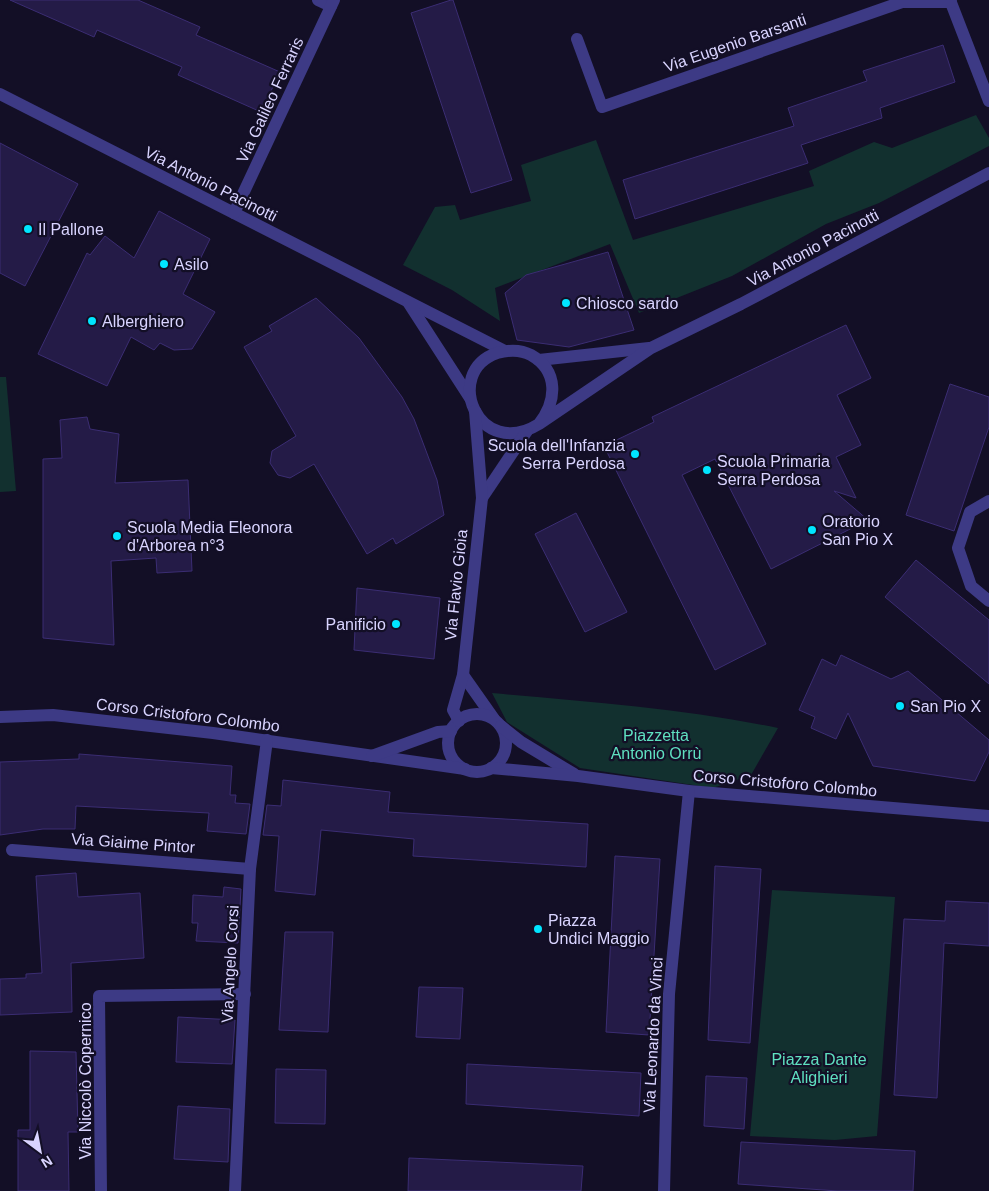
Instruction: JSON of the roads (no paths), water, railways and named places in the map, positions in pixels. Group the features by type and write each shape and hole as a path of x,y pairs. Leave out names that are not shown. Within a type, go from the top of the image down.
{"street":[{"path":"318,0 333,3"},
{"name":"Via Eugenio Barsanti","path":"577,39 602,107 902,1 950,1 989,101"},
{"name":"Via Galileo Ferraris","path":"234,213 333,3"},
{"name":"Via Antonio Pacinotti","path":"0,94 505,351"},
{"name":"Via Antonio Pacinotti","path":"539,424 651,348 741,304 989,174"},
{"name":"Via Antonio Pacinotti","path":"408,302 473,405"},
{"name":"Via Antonio Pacinotti","path":"539,360 651,348"},
{"path":"505,351 517,351 539,360 548,371 553,384 553,399 548,412 539,424 527,431 514,434 500,432 488,427 473,405 472,377 480,364 491,356 505,351"},
{"name":"Via Flavio Gioia","path":"459,721 453,710 463,675 482,498 473,405"},
{"name":"Via Flavio Gioia","path":"482,498 527,431"},
{"path":"989,501 970,512 958,548 971,586 989,601"},
{"path":"463,675 504,731 506,748 498,763 491,768 474,771 465,769 452,757 449,749 451,731 459,721 475,714 496,722"},
{"name":"Corso Cristoforo Colombo","path":"0,718 53,715 267,740 465,769"},
{"name":"Corso Cristoforo Colombo","path":"496,722 521,742 578,776"},
{"name":"Corso Cristoforo Colombo","path":"370,756 438,732 451,731"},
{"name":"Via Angelo Corsi","path":"235,1191 250,868 267,740"},
{"name":"Corso Cristoforo Colombo","path":"491,768 578,776 689,791 989,816"},
{"name":"Via Leonardo da Vinci","path":"664,1191 669,994 689,791"},
{"name":"Via Giaime Pintor","path":"12,850 250,868"},
{"name":"Via Niccolò Copernico","path":"101,1191 99,996 245,994"}],"place":[{"name":"Il Pallone","path":"28,229"},
{"name":"Asilo","path":"164,264"},
{"name":"Chiosco sardo","path":"566,303"},
{"name":"Alberghiero","path":"92,321"},
{"name":"Scuola dell'Infanzia Serra Perdosa","path":"635,454"},
{"name":"Scuola Primaria Serra Perdosa","path":"707,470"},
{"name":"Oratorio San Pio X","path":"812,530"},
{"name":"Scuola Media Eleonora d'Arborea n°3","path":"117,536"},
{"name":"Panificio","path":"396,624"},
{"name":"San Pio X","path":"900,706"},
{"name":"Piazza Undici Maggio","path":"538,929"}],"park label":[{"name":"Piazzetta Antonio Orrù","path":"656,744"},
{"name":"Piazza Dante Alighieri","path":"819,1068"}]}
